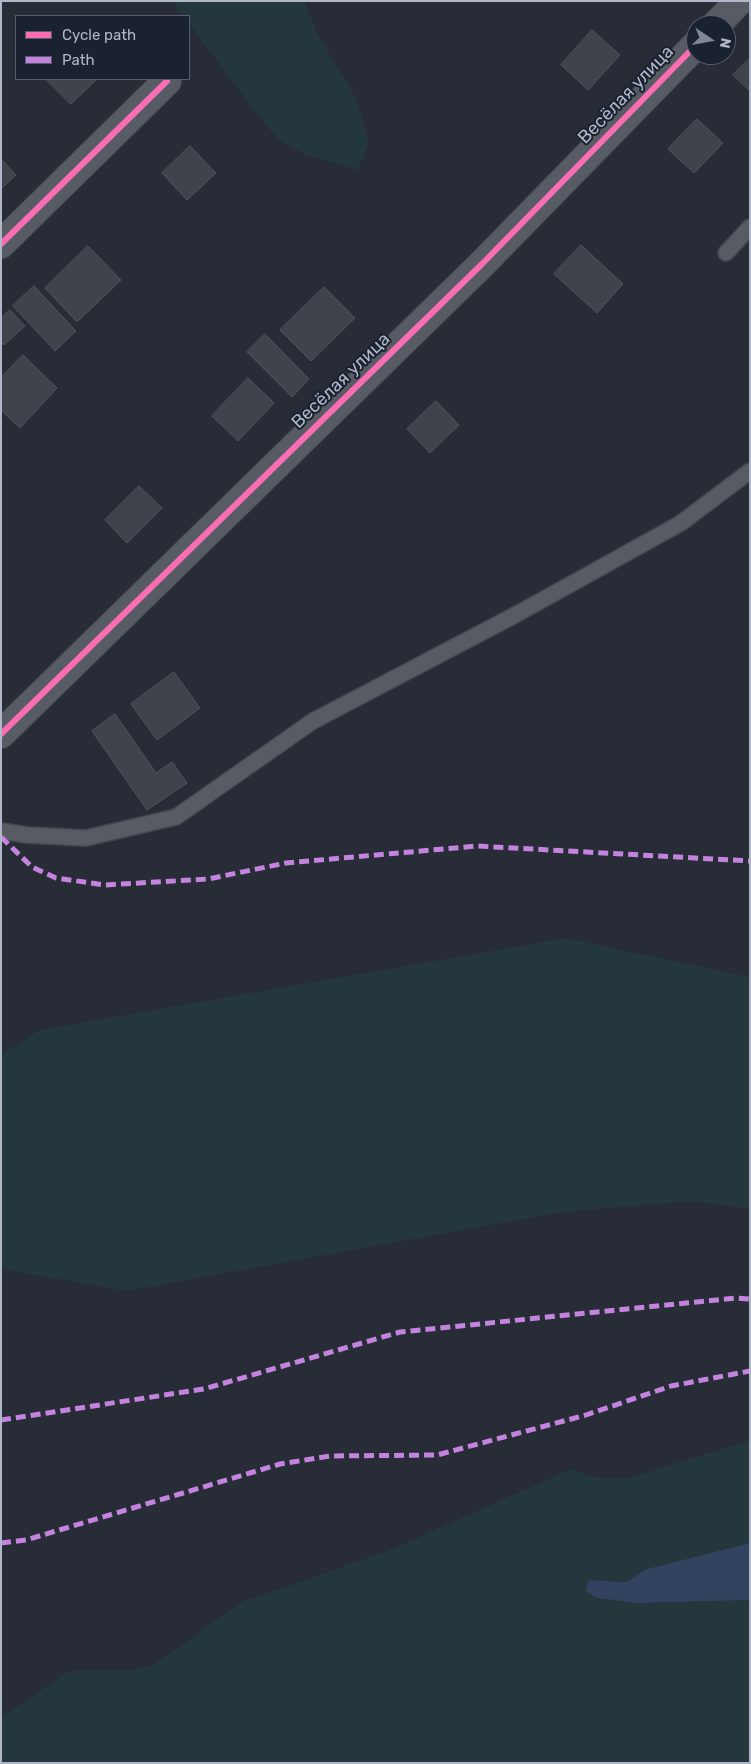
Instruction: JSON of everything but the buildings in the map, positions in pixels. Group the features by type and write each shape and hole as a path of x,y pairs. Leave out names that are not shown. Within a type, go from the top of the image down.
{"street":[{"path":"726,15 739,1"},
{"name":"Весёлая улица","path":"1,734 482,264 686,55"},
{"path":"1,244 167,81"}],"lane":[{"path":"726,253 750,227"},
{"path":"1,830 27,835 86,838 176,817 313,721 518,614 681,523 750,472"}],"green space":[{"path":"172,1 304,1 318,35 356,98 369,143 358,170 304,154 278,139 190,25 190,15 182,15"},
{"path":"565,938 750,977 750,1209 693,1201 563,1212 127,1291 1,1269 1,1055 39,1030"},
{"path":"750,1440 750,1543 647,1569 626,1582 589,1580 638,1603 750,1600 750,1763 1,1763 1,1717 69,1671 129,1671 153,1665 242,1602 390,1550 571,1469 595,1477 625,1479"}],"water":[{"path":"750,1543 750,1600 638,1603 598,1598 586,1591 589,1580 626,1582 647,1569"}],"marked path":[{"path":"1,837 32,867 56,878 105,885 208,879 286,863 477,846 750,861"},
{"path":"1,1420 204,1389 400,1332 736,1298 750,1299"},
{"path":"1,1543 26,1540 280,1464 330,1456 437,1455 586,1415 671,1386 750,1371"}],"cycle path":[{"path":"1,734 482,264 686,55"},
{"path":"1,244 167,81"}]}
